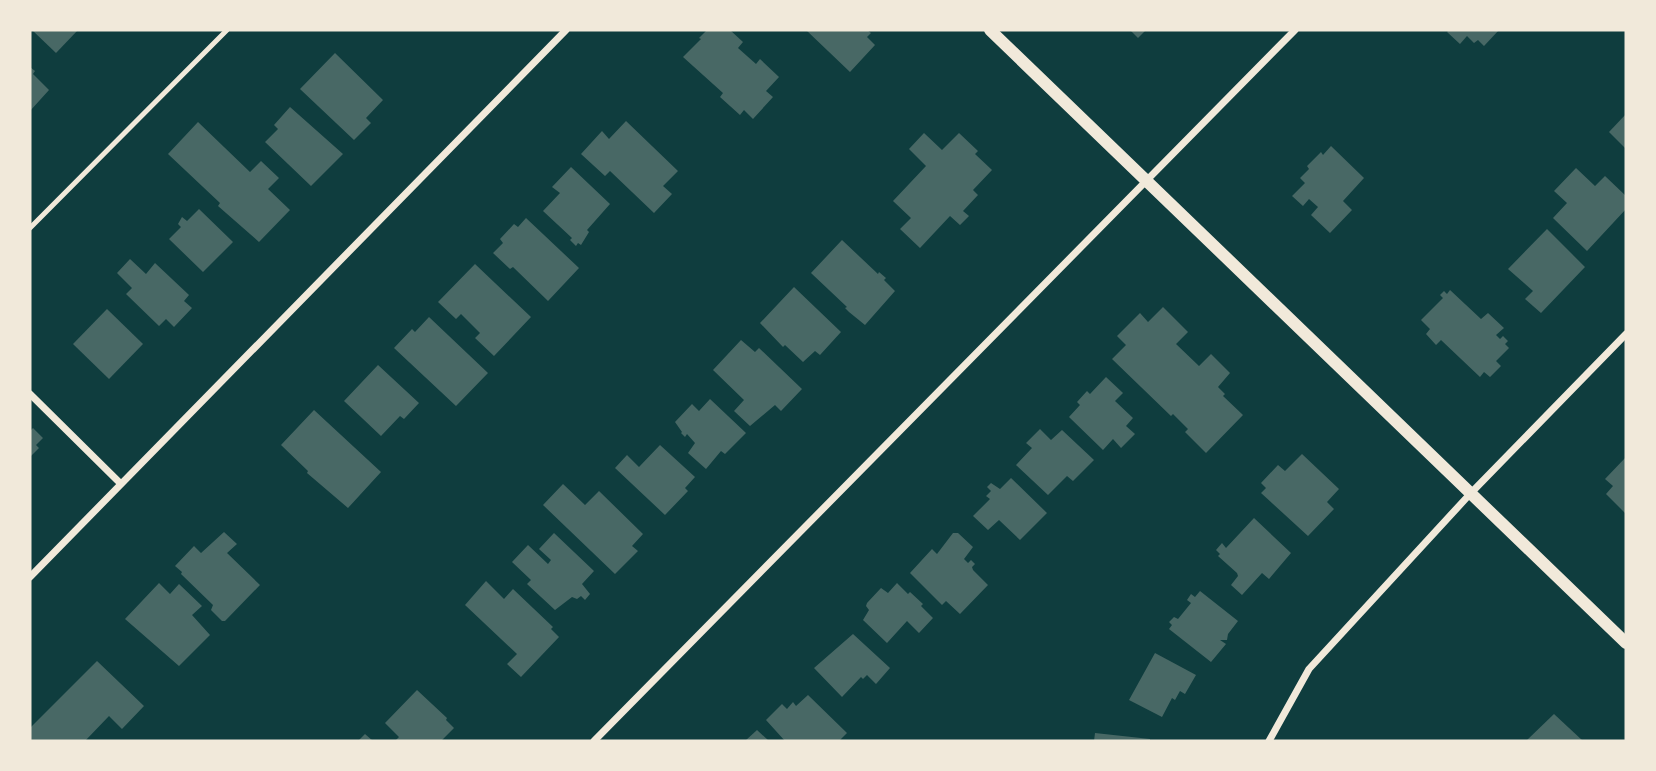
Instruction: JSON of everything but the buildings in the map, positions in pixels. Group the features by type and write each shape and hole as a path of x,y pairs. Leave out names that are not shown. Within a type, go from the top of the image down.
{"street":[{"path":"30,577 566,30"},
{"path":"990,30 1626,643"},
{"path":"594,741 1295,30"},
{"path":"1269,741 1309,669 1470,494 1626,334"},
{"path":"30,394 120,483"}],"lane":[{"path":"30,228 227,30"}]}
